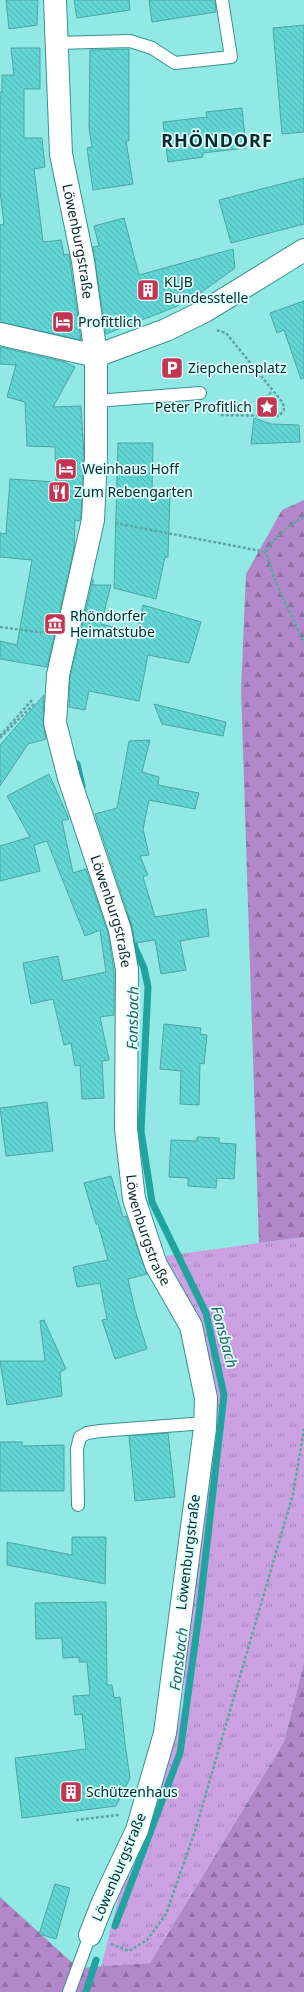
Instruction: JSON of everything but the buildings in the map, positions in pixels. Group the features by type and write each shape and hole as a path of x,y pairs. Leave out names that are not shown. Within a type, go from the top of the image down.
{"street":[{"name":"Löwenburgstraße","path":"54,0 61,154 83,261 96,356 96,457 93,520 58,678 55,723 69,778 120,930 127,970 126,1129 134,1199 156,1265 191,1326 206,1398 205,1424 165,1733 137,1830 103,1902 90,1935"},
{"path":"0,334 96,356 166,330 205,311 304,250"}],"lane":[{"path":"56,42 130,42 152,48 175,62 231,57 222,0"},
{"path":"96,401 200,393"},
{"path":"78,1505 77,1449 80,1437 87,1433 100,1431 205,1424"},
{"name":"Löwenburgstraße","path":"69,1992 90,1935"}],"path":[{"path":"200,393 220,415 279,416 284,410 283,403 226,333 214,329"},
{"path":"258,416 260,405 272,391"},
{"path":"304,517 288,526 274,539 266,552 274,578 304,643"},
{"path":"93,520 266,552"},
{"path":"0,627 37,631"},
{"path":"0,737 58,678"},
{"path":"0,737 58,678"},
{"path":"90,1935 129,1951 147,1940 166,1914 195,1831 293,1494 304,1429"},
{"path":"76,1820 119,1815 116,1823"}],"green space":[{"path":"304,500 304,1237 259,1243 241,689 246,574 282,510"},
{"path":"304,1237 304,1663 284,1742 150,1963 101,1967 119,1896 149,1834 183,1705 188,1615 206,1503 214,1397 198,1315 165,1256"},
{"path":"304,1663 304,1992 0,1992 0,1897 78,1968 150,1963 284,1742"}],"waterway":[{"name":"Fonsbach","path":"77,764 82,786"},
{"name":"Fonsbach","path":"115,1926 180,1753 199,1614 224,1395 206,1313 152,1202 141,1131 148,987 144,968 135,948 126,916"},
{"name":"Fonsbach","path":"86,1992 96,1960"}],"place":[{"name":"KLJB Bundesstelle","path":"148,290"},
{"name":"Profittlich","path":"63,322"},
{"name":"Ziepchensplatz","path":"172,368"},
{"name":"Peter Profitlich","path":"267,407"},
{"name":"Weinhaus Hoff","path":"66,469"},
{"name":"Zum Rebengarten","path":"59,492"},
{"name":"Rhöndorfer Heimatstube","path":"55,624"},
{"name":"Schützenhaus","path":"71,1792"}],"district":[{"name":"RHÖNDORF","path":"217,141"}]}
